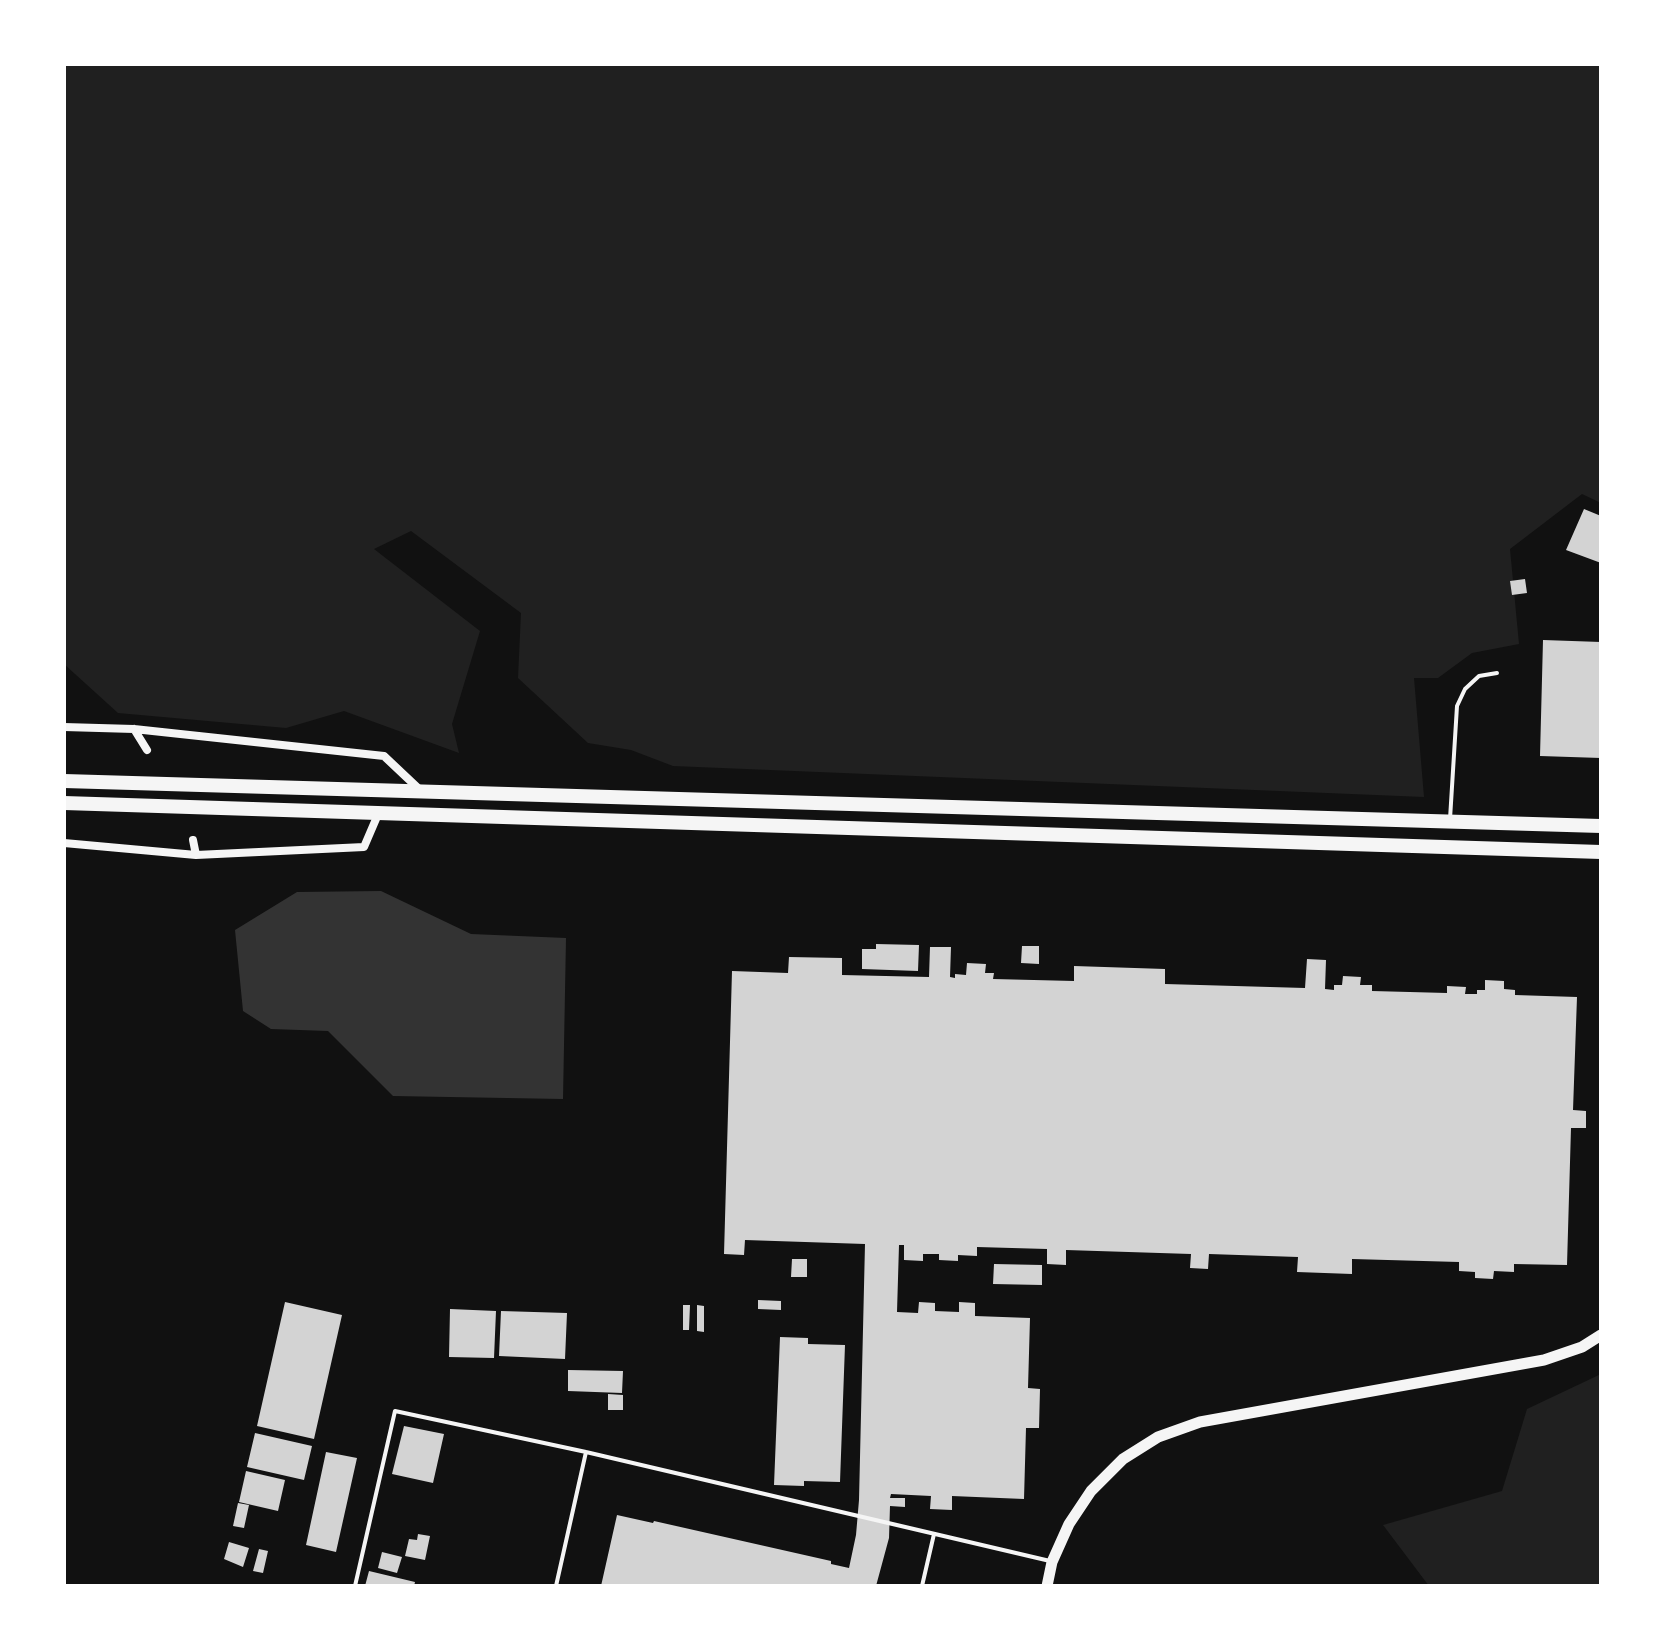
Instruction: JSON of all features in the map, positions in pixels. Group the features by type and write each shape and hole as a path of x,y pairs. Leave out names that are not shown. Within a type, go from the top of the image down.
{"main road":[{"path":"64,781 1601,826"},
{"path":"64,803 1601,852"}],"street":[{"path":"64,727 134,729 384,756 423,792"},
{"path":"134,729 147,750"},
{"path":"64,843 196,855 364,847 379,812"},
{"path":"193,840 196,855"},
{"path":"1047,1586 1052,1562 1078,1508 1105,1475 1143,1445 1173,1430 1244,1414 1544,1360 1565,1355 1601,1335"}],"lane":[{"path":"1450,821 1457,706 1465,689 1479,676 1497,673"},
{"path":"355,1586 395,1411 586,1452 1052,1562"},
{"path":"556,1586 586,1452"},
{"path":"922,1586 934,1534"}],"shaded area":[{"path":"64,64 1601,64 1601,503 1582,494 1510,549 1519,644 1472,653 1438,678 1414,678 1424,797 673,766 631,750 588,743 518,678 521,613 411,531 374,549 480,631 452,724 459,753 344,711 286,728 118,713 64,664"},
{"path":"381,891 471,934 566,938 563,1099 393,1096 328,1031 271,1029 243,1011 235,930 297,892"},
{"path":"1601,1374 1601,1586 1429,1586 1383,1525 1502,1491 1527,1409"}],"building":[{"path":"1584,509 1601,516 1601,563 1566,550"},
{"path":"1525,579 1527,593 1512,595 1510,581"},
{"path":"1543,640 1601,642 1601,758 1540,756"},
{"path":"876,944 919,945 918,971 862,969 862,949 876,949"},
{"path":"1022,946 1039,946 1039,964 1021,963"},
{"path":"930,947 951,947 950,977 955,978 955,974 966,975 967,963 986,964 985,973 994,973 993,979 1074,981 1074,966 1165,969 1165,984 1305,988 1307,959 1326,960 1325,989 1334,990 1334,985 1342,985 1343,976 1361,977 1360,985 1372,985 1372,991 1447,993 1447,986 1466,987 1465,994 1477,994 1477,990 1485,990 1485,980 1504,981 1504,989 1515,990 1515,995 1577,997 1573,1110 1586,1111 1586,1128 1571,1128 1567,1265 1514,1264 1514,1272 1494,1271 1493,1279 1475,1278 1475,1272 1459,1271 1459,1262 1352,1259 1352,1274 1297,1272 1298,1257 1209,1254 1208,1269 1190,1268 1191,1254 1066,1250 1066,1265 1047,1264 1047,1249 977,1247 977,1256 958,1255 958,1261 939,1260 939,1254 923,1254 923,1261 904,1260 904,1245 899,1245 897,1312 918,1313 919,1302 935,1303 935,1311 959,1312 959,1302 975,1303 975,1316 1030,1318 1028,1388 1040,1389 1039,1428 1026,1428 1024,1499 952,1496 952,1510 930,1509 931,1496 891,1494 890,1498 905,1498 905,1507 890,1506 889,1538 876,1586 601,1586 617,1515 831,1561 831,1564 849,1568 859,1500 865,1244 745,1240 744,1255 724,1254 732,971 788,973 789,957 842,958 842,975 929,977"},
{"path":"792,1259 807,1259 807,1277 791,1277"},
{"path":"994,1264 1042,1265 1042,1285 993,1284"},
{"path":"758,1300 781,1301 781,1310 758,1309"},
{"path":"285,1302 342,1315 314,1439 257,1426"},
{"path":"683,1305 690,1305 689,1330 683,1330"},
{"path":"697,1305 704,1306 704,1332 697,1331"},
{"path":"450,1309 496,1311 494,1358 449,1357"},
{"path":"501,1311 567,1313 565,1359 499,1356"},
{"path":"780,1337 808,1338 808,1344 845,1345 840,1482 804,1481 804,1486 774,1485"},
{"path":"568,1370 623,1371 622,1393 568,1391"},
{"path":"608,1394 623,1395 623,1410 608,1410"},
{"path":"404,1426 444,1434 433,1483 392,1474"},
{"path":"255,1433 312,1446 304,1480 247,1467"},
{"path":"326,1452 357,1458 336,1552 306,1545"},
{"path":"246,1471 285,1480 278,1511 239,1502"},
{"path":"238,1503 249,1505 244,1528 233,1526"},
{"path":"418,1534 430,1536 425,1560 405,1556 409,1539 417,1540"},
{"path":"229,1542 249,1548 243,1567 224,1559"},
{"path":"259,1549 268,1551 263,1573 253,1571"},
{"path":"382,1552 402,1557 397,1573 378,1568"},
{"path":"369,1571 415,1582 414,1586 365,1586"}]}
